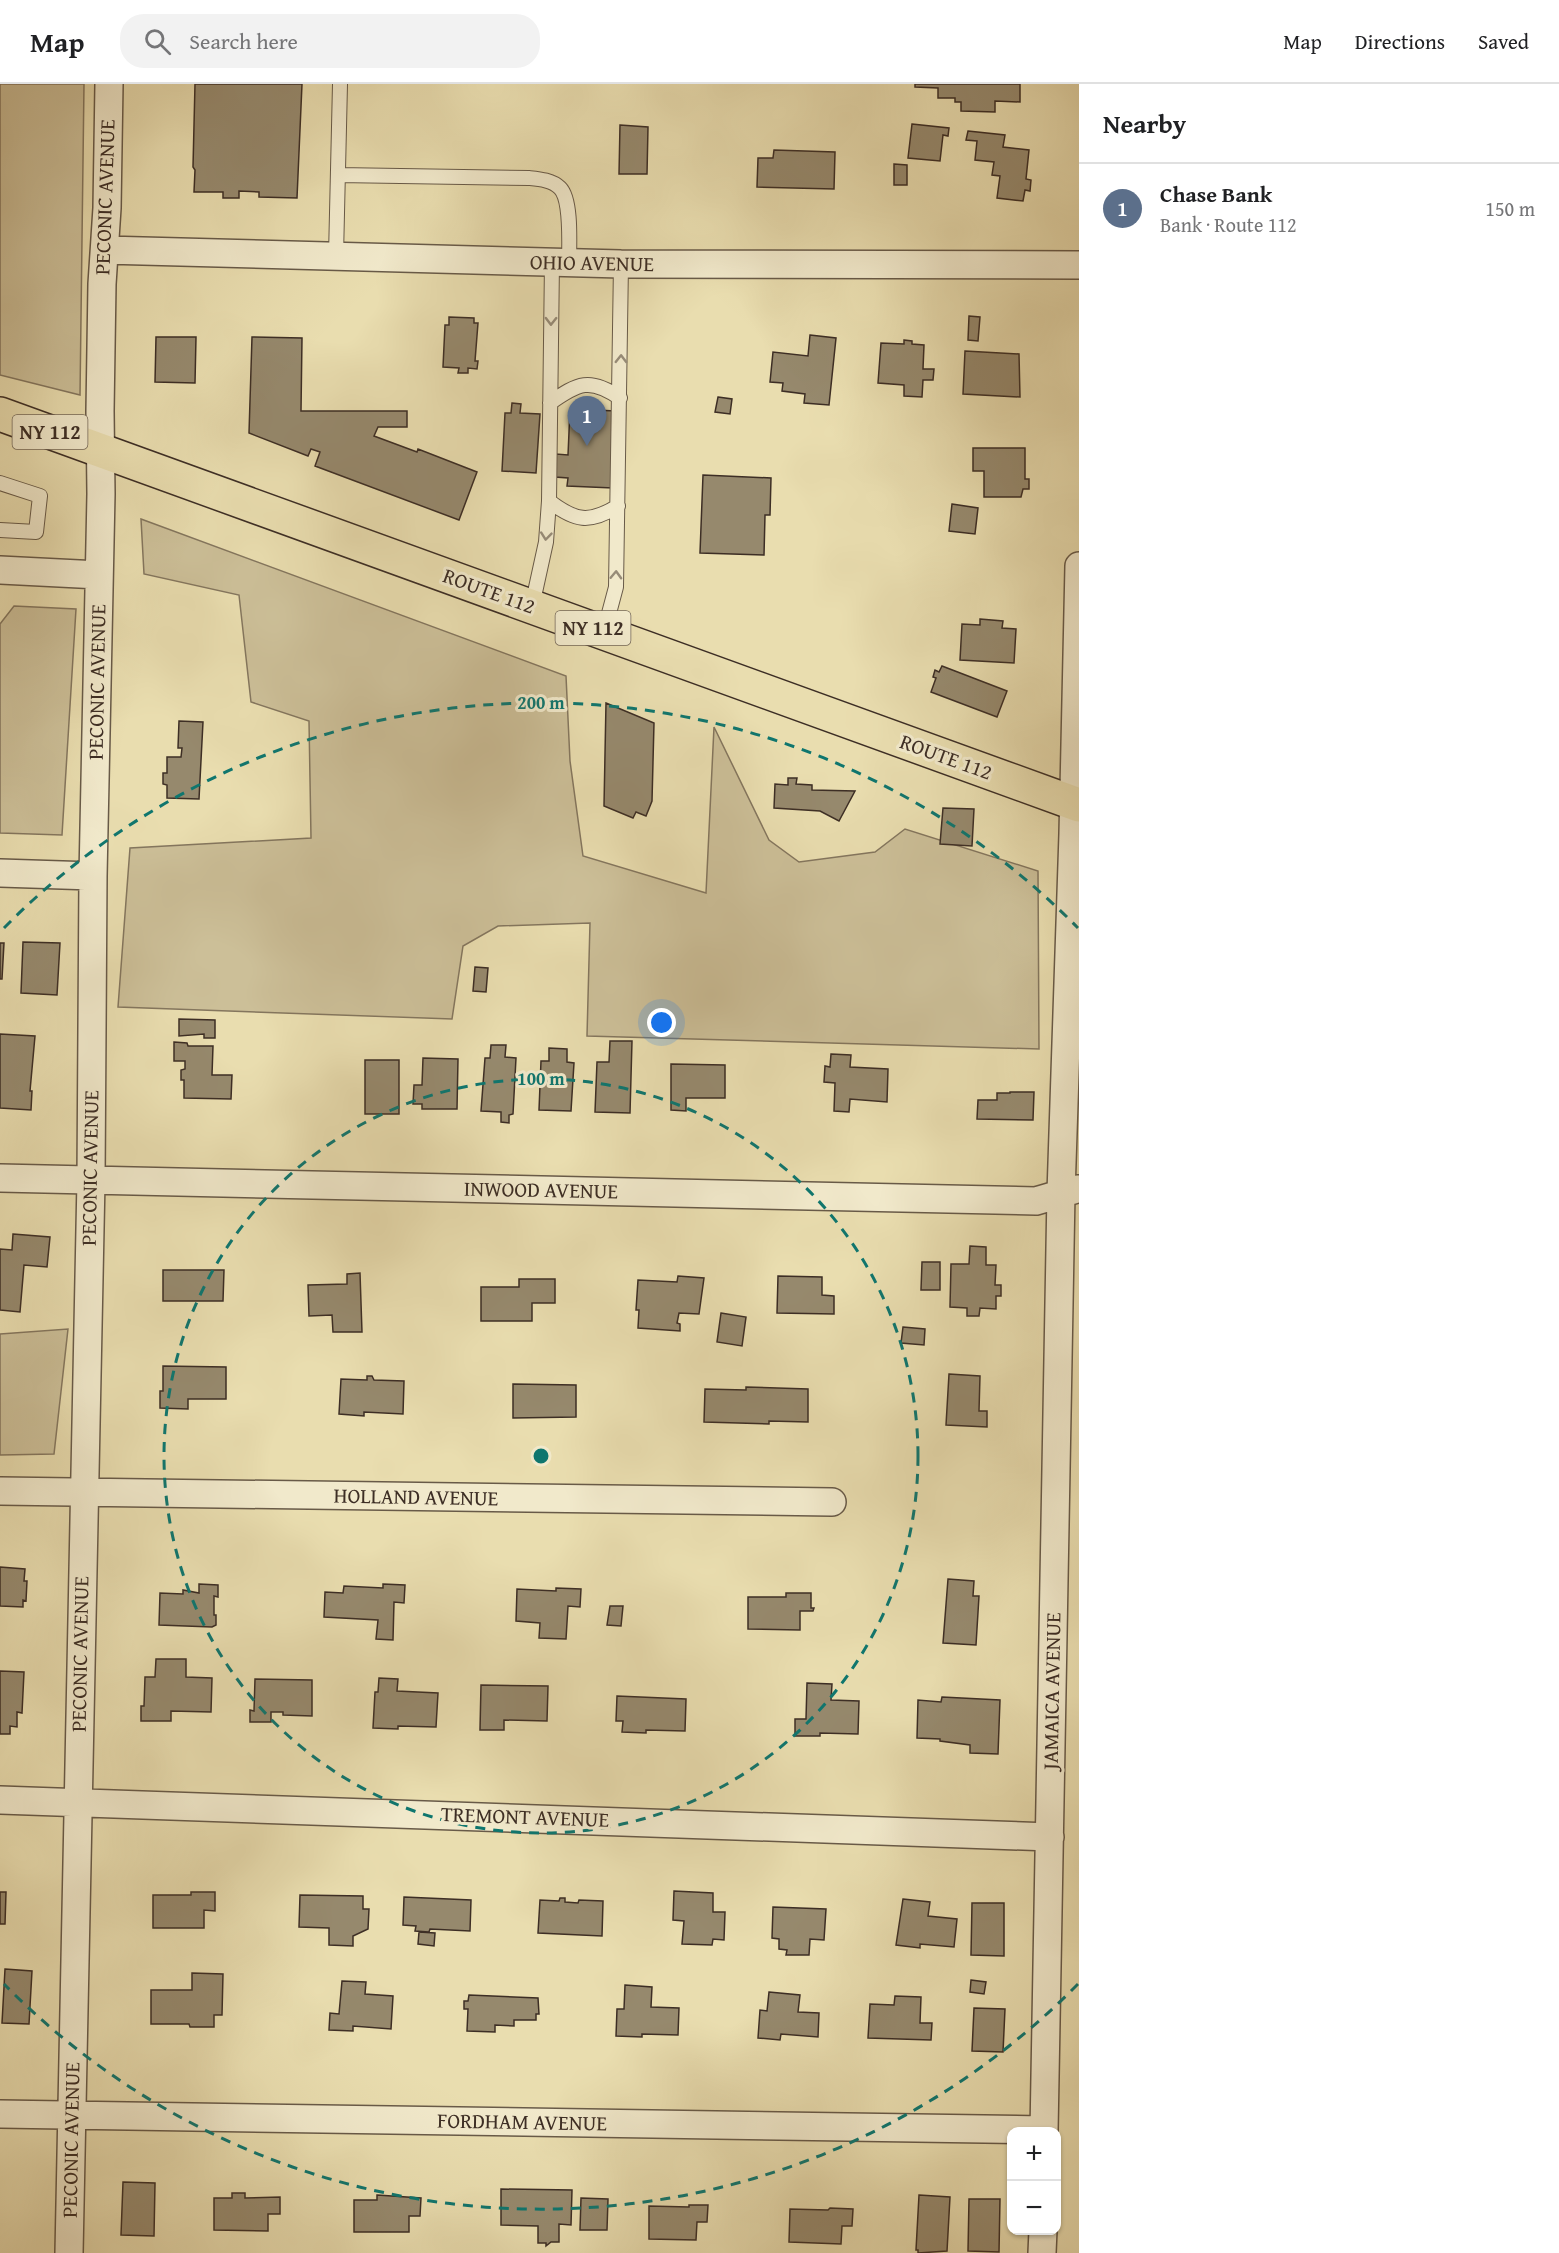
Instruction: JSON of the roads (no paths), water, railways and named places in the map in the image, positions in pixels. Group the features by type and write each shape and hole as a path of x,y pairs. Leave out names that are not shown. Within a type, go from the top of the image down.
{"main road":[{"name":"ROUTE 112","path":"0,414 1076,804"}],"street":[{"name":"PECONIC AVENUE","path":"69,2253 91,1180 102,284 105,250 109,84"},
{"name":"OHIO AVENUE","path":"105,250 621,264 1079,265"},
{"name":"JAMAICA AVENUE","path":"1044,2127 1050,1837 1070,1190 1079,567"},
{"path":"0,570 99,575"},
{"path":"0,873 93,876"},
{"name":"INWOOD AVENUE","path":"0,1178 1036,1201 1070,1190"},
{"name":"HOLLAND AVENUE","path":"0,1491 832,1502"},
{"name":"TREMONT AVENUE","path":"0,1800 1050,1837"},
{"name":"FORDHAM AVENUE","path":"0,2114 1007,2130"},
{"path":"1042,2253 1043,2235"}],"lane":[{"path":"336,256 340,84"},
{"path":"338,175 529,178 549,181 561,189 567,206 550,403 549,501 546,542 532,607"},
{"path":"604,632 616,587 621,264"},
{"path":"550,403 571,388 581,384 593,384 607,388 620,398"},
{"path":"0,483 40,496 36,532 0,530"},
{"path":"549,501 560,510 581,519 600,516 618,506"}],"place":[{"name":"Chase Bank","path":"587,446"}]}
